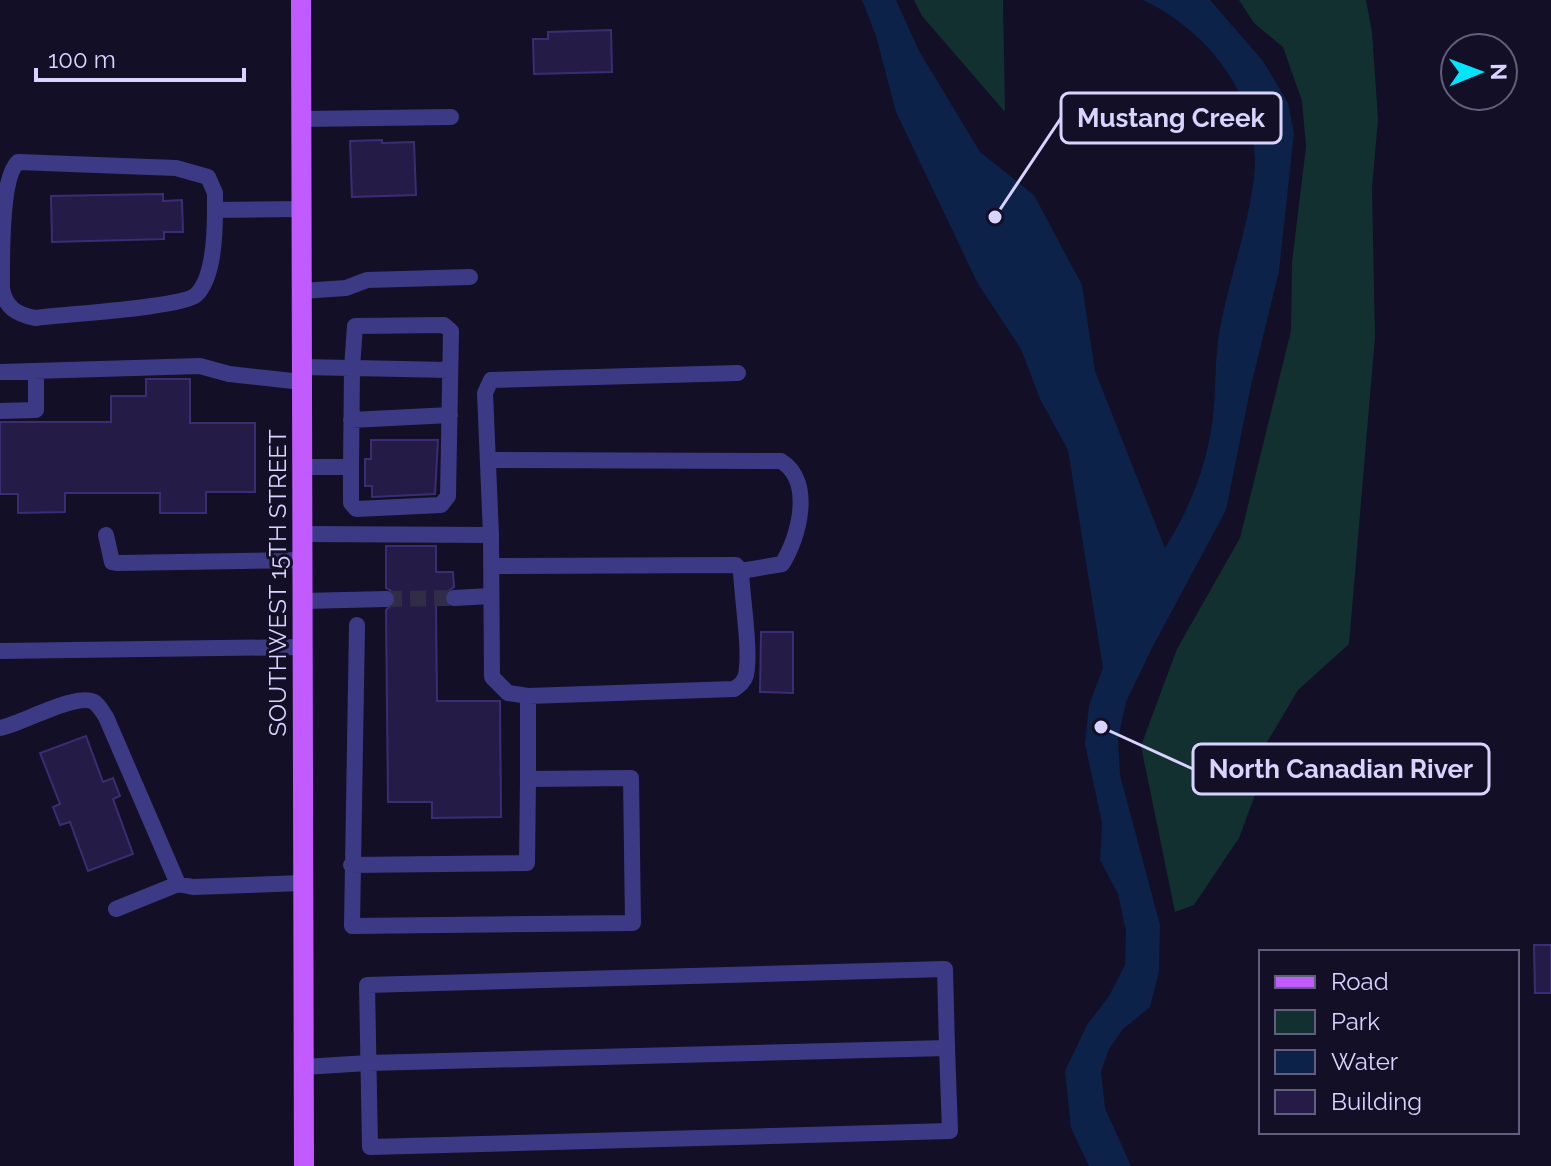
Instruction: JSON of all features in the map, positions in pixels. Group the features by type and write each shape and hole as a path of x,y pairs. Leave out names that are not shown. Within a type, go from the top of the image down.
{"main road":[{"name":"SOUTHWEST 15TH STREET","path":"301,0 304,1166"}],"lane":[{"path":"302,119 451,117"},
{"path":"18,162 188,170 208,177 215,193 215,210 206,274 196,295 171,306 35,318 18,314 5,303 2,289 2,200 6,174 18,162"},
{"path":"215,210 302,209"},
{"path":"302,291 346,288 367,280 470,277"},
{"path":"358,323 444,325 451,331 448,496 441,505 353,508 352,368 352,330 358,323"},
{"path":"0,372 200,366 229,374 302,374 352,368 450,370"},
{"path":"0,411 36,410 36,371"},
{"path":"491,566 736,565 741,571 746,673 734,689 528,696 508,693 492,677 491,596 491,566 491,535 485,393 491,380 738,373"},
{"path":"351,420 450,415"},
{"path":"488,460 781,461 790,466 795,477 800,503 795,543 782,564 741,571"},
{"path":"302,467 351,467"},
{"path":"303,534 491,535"},
{"path":"106,535 112,562 118,563 303,560"},
{"path":"454,598 491,596"},
{"path":"303,601 386,599"},
{"path":"357,625 352,926 633,923 631,778 528,779"},
{"path":"0,651 303,647"},
{"path":"351,865 527,863 528,696"},
{"path":"0,728 70,702 84,699 95,702 106,717 178,884"},
{"path":"116,909 178,884 193,887 303,883"},
{"path":"945,969 947,1048 950,1131 370,1147 367,985 945,969"},
{"path":"304,1067 947,1048"}],"green space":[{"path":"914,0 1003,0 1005,112 922,16"},
{"path":"1239,0 1366,0 1372,32 1378,119 1372,188 1375,337 1349,644 1298,690 1263,749 1255,795 1239,838 1194,905 1175,912 1141,746 1177,649 1240,538 1291,331 1292,262 1306,147 1302,101 1283,47 1254,23"}],"water":[{"path":"862,0 896,0 919,51 980,152 1034,195 1082,285 1095,371 1165,548 1191,498 1204,462 1212,425 1218,338 1250,203 1255,155 1251,127 1229,75 1192,32 1143,0 1210,0 1263,61 1288,103 1294,133 1279,271 1250,390 1226,510 1126,702 1118,739 1120,775 1160,925 1159,971 1150,1007 1123,1029 1109,1049 1101,1072 1105,1108 1131,1166 1089,1166 1071,1128 1065,1071 1087,1025 1109,996 1125,965 1126,931 1118,894 1100,860 1102,823 1085,744 1089,705 1103,668 1068,450 1040,399 1021,349 978,284 896,112 876,36"}],"building":[{"path":"611,30 612,72 534,74 533,39 548,39 548,32"},
{"path":"382,140 382,143 414,142 416,195 352,197 350,141"},
{"path":"163,194 163,201 182,200 183,232 164,232 164,239 52,242 51,196"},
{"path":"146,379 190,379 190,423 255,423 255,492 206,492 206,513 160,513 160,493 65,493 65,512 18,513 18,494 0,494 0,422 111,422 111,396 146,396"},
{"path":"371,440 438,440 435,494 372,497 372,486 365,486 365,459 371,459"},
{"path":"386,546 436,546 436,572 453,572 454,587 444,594 445,604 436,604 437,701 500,701 501,817 432,818 432,802 388,802 386,610 397,600 395,593 386,588"},
{"path":"761,632 793,632 793,693 760,692"},
{"path":"86,736 103,782 113,778 120,796 113,799 133,854 88,871 70,822 60,825 53,807 60,804 40,753"},
{"path":"1534,945 1551,945 1551,993 1535,993"}],"tunnel":[{"path":"386,599 454,598"}],"place":[{"name":"Mustang Creek","path":"995,217"},
{"name":"North Canadian River","path":"1101,727"}]}
